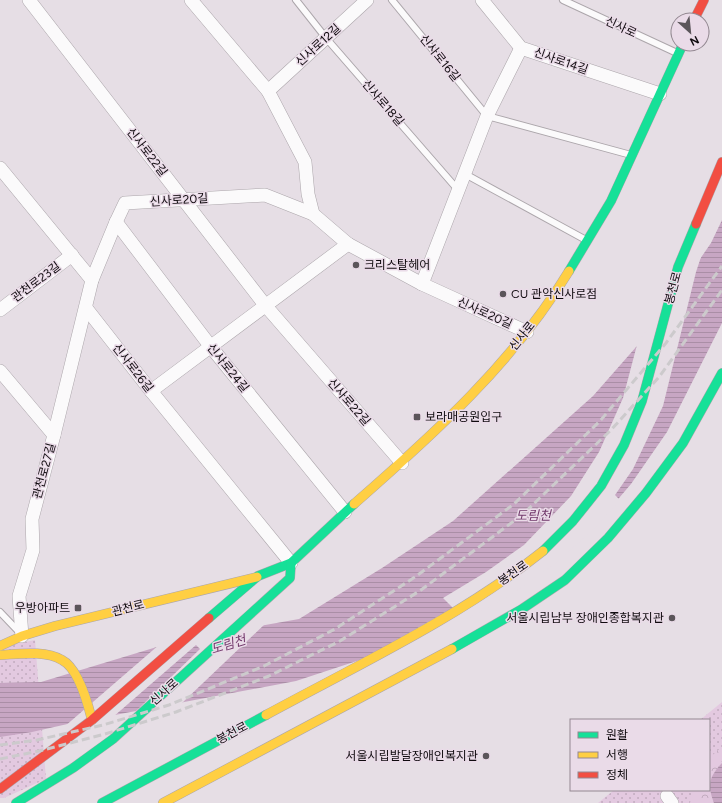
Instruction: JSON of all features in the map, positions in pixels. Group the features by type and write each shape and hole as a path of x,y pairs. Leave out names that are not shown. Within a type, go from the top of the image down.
{"main road":[{"path":"698,12 704,0"},
{"name":"신사로","path":"0,789 92,720 238,595 258,576 291,562 345,512 414,452 488,378 527,332 554,295 611,201 679,54"},
{"name":"봉천로","path":"102,803 456,612 519,570 548,547 573,521 602,486 624,445 642,401 678,267 722,162"},
{"path":"163,803 478,634 522,609 565,580 608,538 646,493 683,443 722,373"},
{"name":"신사로","path":"16,803 73,768 113,739 290,578 291,562"},
{"name":"관천로","path":"0,646 22,636 63,624 258,576"},
{"path":"0,655 50,655 62,659 68,663 80,682 87,697 92,720"}],"street":[{"name":"신사로22길","path":"29,0 184,199 265,306 402,462"},
{"path":"191,0 268,91 305,162 308,194 313,214"},
{"name":"신사로12길","path":"268,91 367,0"},
{"name":"신사로14길","path":"482,0 521,48 660,94"},
{"path":"422,284 487,116 521,48"},
{"path":"0,168 92,280 86,308"},
{"name":"신사로20길","path":"92,280 125,203 266,195 313,214 348,244 422,284 527,332"},
{"name":"신사로24길","path":"116,222 211,347 345,512"},
{"path":"151,391 348,244"},
{"name":"관천로23길","path":"0,310 72,255"},
{"name":"신사로26길","path":"86,308 151,391 291,562"},
{"name":"관천로27길","path":"22,636 20,596 32,550 32,519 86,308"},
{"path":"0,371 54,435"},
{"path":"668,803 667,796 672,803"}],"lane":[{"name":"신사로18길","path":"296,0 326,38 459,191"},
{"name":"신사로16길","path":"392,0 487,116"},
{"name":"신사로","path":"563,0 679,54"},
{"path":"487,116 632,155"},
{"path":"465,174 587,240"},
{"path":"0,612 22,636"}],"green space":[{"path":"35,640 46,779 4,798 0,798 0,647"},
{"path":"722,702 722,803 598,803 613,791 710,791 710,719 701,719"},
{"path":"722,747 722,763 718,767 710,794 714,803 690,803 693,791 710,791 710,757"}],"water":[{"name":"도림천","path":"722,220 722,323 667,432 631,484 596,525 366,658 296,681 0,737 0,683 41,682 180,640 299,619 382,568 453,521 593,396 651,330 711,243"},
{"path":"722,763 722,803 714,803 710,791 710,782 714,773"}],"pier":[{"path":"703,251 696,272 663,406 633,469 615,495 620,500 597,526 556,563 512,594 465,620 443,598 486,572 524,545 571,496 599,452 623,398 638,341 649,328"},
{"path":"266,623 181,704 134,713 200,649 196,645 113,717 64,727 160,644 180,638"}],"railway":[{"path":"0,745 37,740 103,725 169,705 264,666 335,629 415,577 514,504 600,421 666,343 722,266"},
{"path":"0,759 39,751 105,734 176,712 269,676 340,641 421,590 522,515 611,430 659,377 722,290"}],"traffic: fast":[{"path":"569,271 611,201 679,52"},
{"path":"543,551 573,521 601,486 624,445 642,401 678,267 696,224"},
{"path":"452,649 522,609 565,580 608,538 646,493 683,443 722,373"},
{"path":"209,618 258,576 291,563 354,504"},
{"path":"16,803 73,768 113,739 290,578 291,563"},
{"path":"102,803 266,715"}],"traffic: slow":[{"path":"354,504 443,424 498,366 547,304 569,271"},
{"path":"266,715 409,639 478,597 543,551"},
{"path":"0,646 22,636 55,626 257,577"},
{"path":"163,803 452,649"},
{"path":"0,655 48,655 68,664 82,687 92,720"}],"traffic: jam":[{"path":"698,12 704,0"},
{"path":"696,224 722,162"},
{"path":"0,789 92,720 209,618"}],"place":[{"name":"크리스탈헤어","path":"356,265"},
{"name":"CU 관악신사로점","path":"503,294"},
{"name":"보라매공원입구","path":"417,417"},
{"name":"우방아파트","path":"78,608"},
{"name":"서울시립남부 장애인종합복지관","path":"672,618"},
{"name":"서울시립발달장애인복지관","path":"486,756"}]}
